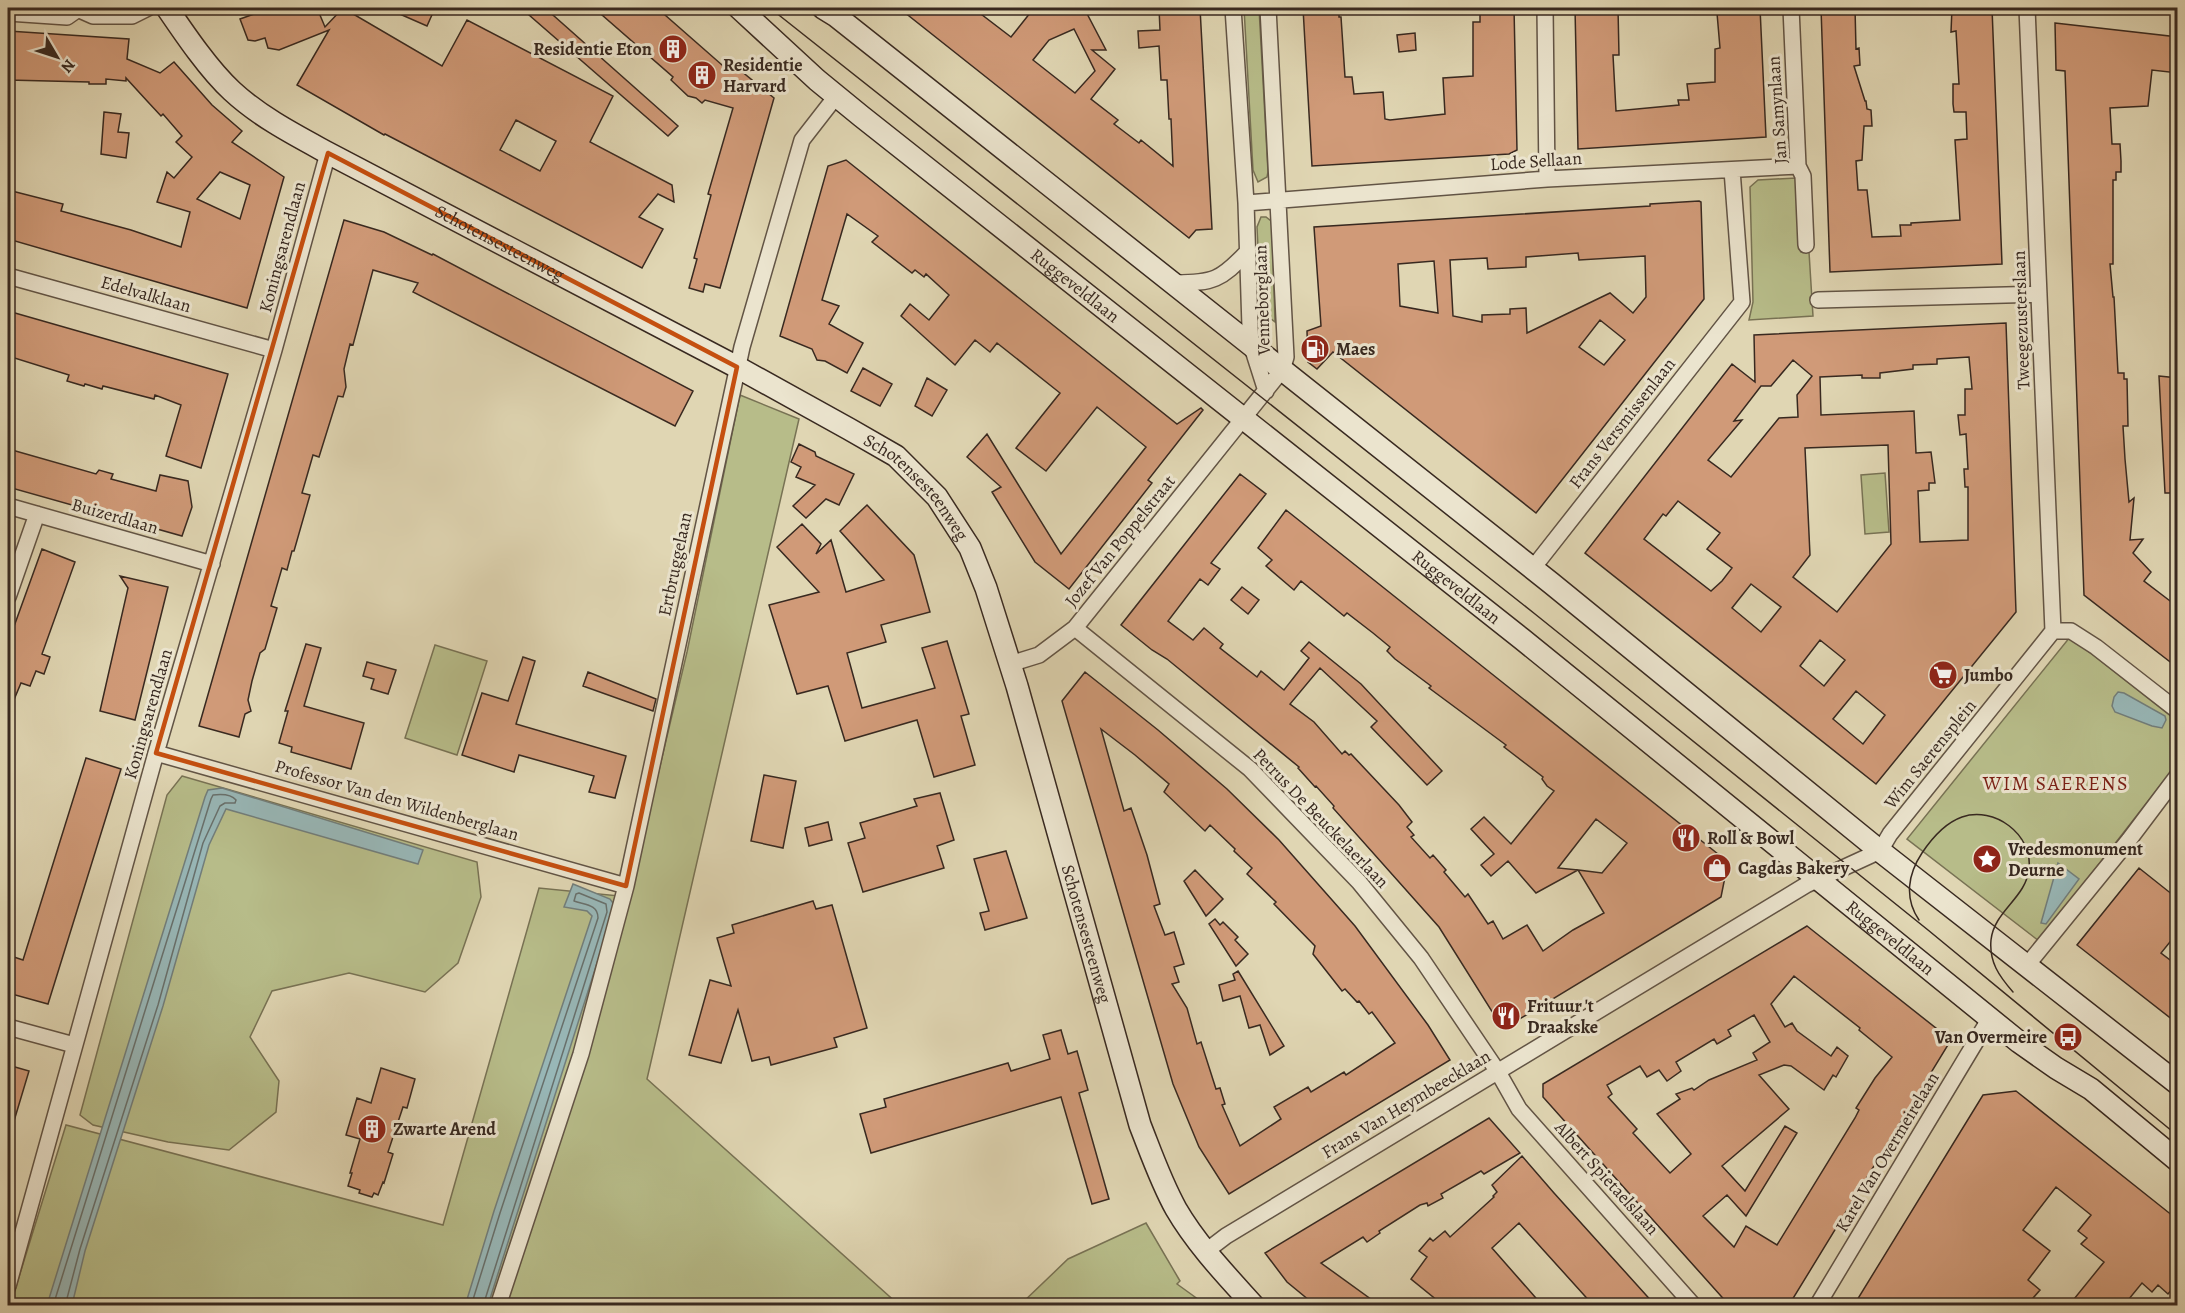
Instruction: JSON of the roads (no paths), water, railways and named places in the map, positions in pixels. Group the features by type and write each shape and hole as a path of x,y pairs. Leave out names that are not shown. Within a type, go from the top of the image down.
{"street":[{"path":"8,13 67,17 76,9 93,16 132,16 148,8"},
{"name":"Schotensesteenweg","path":"167,8 197,50 231,90 273,122 737,367 896,456 937,497 970,548 987,588 1140,1125 1161,1179 1177,1211 1205,1252 1254,1305"},
{"name":"Ruggeveldlaan","path":"739,8 837,95 1522,639 1990,1018 2042,1059 2091,1089 2178,1161"},
{"name":"Venneborglaan","path":"1233,8 1246,203 1251,344 1266,391"},
{"name":"Venneborglaan","path":"1243,418 1282,370 1286,357 1268,8"},
{"path":"1545,8 1547,179"},
{"name":"Jan Samynlaan","path":"1791,8 1798,166 1803,176 1806,245"},
{"name":"Tweegezusterslaan","path":"2027,8 2053,631"},
{"path":"832,10 1533,568 1880,851 2033,958 2178,1084"},
{"name":"Ertbruggelaan","path":"498,1305 581,1054 626,886 737,367 802,140 837,95"},
{"name":"Koningsarendlaan","path":"8,1286 156,753 274,350 328,153"},
{"name":"Lode Sellaan","path":"1278,201 1547,179 1798,166"},
{"name":"Frans Versmissenlaan","path":"1533,568 1742,302 1732,170"},
{"path":"1246,203 1278,201"},
{"name":"Venneborglaan","path":"1176,284 1208,281 1223,276 1247,252"},
{"name":"Edelvalklaan","path":"8,276 274,350"},
{"path":"1818,300 2039,294"},
{"name":"Jozef Van Poppelstraat","path":"1010,664 1039,655 1075,628 1243,418"},
{"name":"Buizerdlaan","path":"8,506 212,564"},
{"path":"8,597 37,514"},
{"name":"Petrus De Beuckelaerlaan","path":"1075,628 1250,769 1350,873 1421,958 1498,1072"},
{"path":"2053,631 2071,631 2108,656 2178,711"},
{"name":"Wim Saerensplein","path":"1880,851 1890,834 2053,631"},
{"name":"Professor Van den Wildenberglaan","path":"156,753 626,886"},
{"path":"2033,958 2129,840 2178,775"},
{"name":"Frans Van Heymbeecklaan","path":"1205,1252 1226,1236 1818,879 1880,851"},
{"name":"Karel Van Overmeirelaan","path":"1817,1305 1990,1018"},
{"path":"8,1027 74,1045"},
{"name":"Albert Spietaelslaan","path":"1498,1072 1519,1109 1694,1305"}],"water":[{"path":"2118,692 2124,693 2165,716 2166,720 2162,728 2115,712 2112,706"},
{"path":"222,788 423,850 418,864 226,809 209,845 163,1006 85,1251 72,1305 47,1305 205,797 208,790"},
{"path":"2058,863 2079,879 2046,924 2041,923"},
{"path":"573,884 610,899 613,903 613,913 488,1305 465,1306 494,1211 592,916 587,911 564,907"}],"tram line":[{"path":"770,8 1535,614 1928,930 2178,1136"},
{"path":"1919,920 1911,903 1911,878 1917,861 1935,837 1956,820 1974,815 1998,819 2009,826 2025,845 2029,856 2029,869 2022,888 1993,930 1991,948 1993,962 2013,992"}],"place":[{"name":"Residentie Eton","path":"673,49"},
{"name":"Residentie Harvard","path":"702,75"},
{"name":"Maes","path":"1315,349"},
{"name":"Jumbo","path":"1943,675"},
{"name":"Roll & Bowl","path":"1686,838"},
{"name":"Vredesmonument Deurne","path":"1987,859"},
{"name":"Cagdas Bakery","path":"1717,868"},
{"name":"Frituur 't Draakske","path":"1506,1016"},
{"name":"Van Overmeire","path":"2068,1037"},
{"name":"Zwarte Arend","path":"372,1129"}],"district":[{"name":"WIM SAERENS","path":"2056,783"}]}
